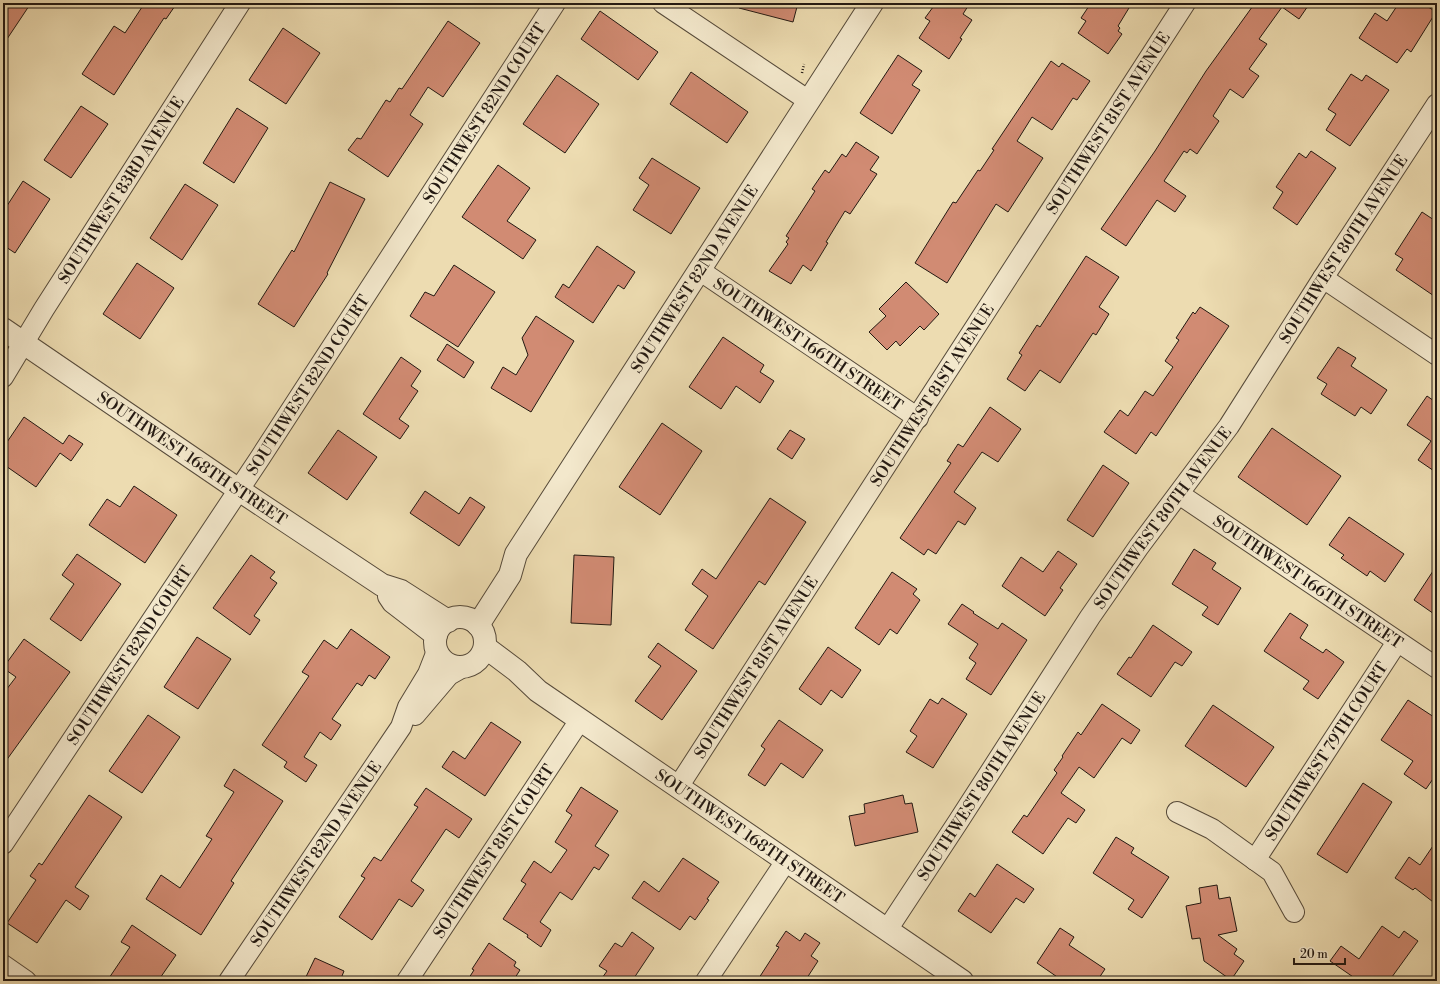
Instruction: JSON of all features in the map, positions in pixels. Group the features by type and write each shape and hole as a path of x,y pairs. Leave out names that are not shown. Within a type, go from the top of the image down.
{"street":[{"name":"SOUTHWEST 83RD AVENUE","path":"3,377 44,309 240,3"},
{"name":"SOUTHWEST 82ND COURT","path":"3,844 239,490 555,3"},
{"path":"663,3 808,102"},
{"name":"SOUTHWEST 82ND AVENUE","path":"229,981 401,727 408,707 453,630 510,575 516,554 872,3"},
{"name":"SOUTHWEST 81ST AVENUE","path":"678,787 1185,3"},
{"name":"SOUTHWEST 80TH AVENUE","path":"887,930 1090,617 1138,548 1229,426 1323,278 1437,104"},
{"name":"SOUTHWEST 166TH STREET","path":"699,270 918,418"},
{"path":"1323,278 1437,355"},
{"name":"SOUTHWEST 168TH STREET","path":"3,329 239,490 382,585 401,591 453,630 441,658 447,664 455,666 475,658 517,671 538,691 962,981"},
{"name":"SOUTHWEST 166TH STREET","path":"1179,494 1437,668"},
{"path":"453,630 483,631 485,639 475,658"},
{"name":"SOUTHWEST 79TH COURT","path":"1255,860 1397,642"},
{"name":"SOUTHWEST 82ND AVENUE","path":"401,727 417,714 449,675 475,658"},
{"name":"SOUTHWEST 81ST COURT","path":"407,981 580,720"},
{"path":"1176,812 1212,829 1272,872 1294,912"},
{"path":"706,981 786,861"},
{"path":"3,965 26,981"}],"path":[{"path":"802,75 804,64"}],"building":[{"path":"3,3 31,3 3,45"},
{"path":"143,3 177,3 166,19 164,18 114,95 82,74 114,26 125,33 144,4"},
{"path":"739,3 798,3 793,22 739,8"},
{"path":"936,3 970,3 963,14 972,20 949,59 919,38 930,21 925,18"},
{"path":"1091,3 1132,3 1118,26 1120,28 1118,31 1122,34 1108,54 1078,33 1086,21 1081,18"},
{"path":"1255,3 1310,3 1299,19 1282,7 1259,39 1267,44 1249,69 1259,76 1243,98 1230,89 1213,116 1219,121 1197,154 1190,149 1187,153 1184,151 1164,181 1186,196 1175,212 1157,200 1126,246 1101,229 1155,151 1206,71"},
{"path":"1399,3 1422,3 1436,12 1411,52 1407,49 1397,63 1359,38 1375,13 1387,21"},
{"path":"600,11 658,52 638,80 581,39"},
{"path":"448,21 480,43 443,97 428,87 410,115 423,124 388,177 348,150 357,138 361,139 386,100 390,102 399,88 402,89"},
{"path":"283,28 320,53 286,104 249,80"},
{"path":"898,55 922,71 912,85 920,90 892,134 860,113"},
{"path":"1051,61 1059,67 1062,63 1090,81 1077,100 1073,98 1052,130 1032,117 1017,141 1043,158 1008,212 996,204 947,283 915,263 953,202 956,203 978,170 980,171 994,150 992,149"},
{"path":"691,72 748,112 727,143 670,104"},
{"path":"1351,74 1362,81 1366,75 1389,90 1350,146 1326,130 1336,114 1328,109"},
{"path":"557,75 599,104 565,153 523,124"},
{"path":"81,106 108,124 71,178 44,160"},
{"path":"237,108 268,128 234,183 203,163"},
{"path":"856,142 879,157 870,170 877,174 850,214 845,211 826,242 828,243 811,271 803,265 791,284 769,271 788,244 786,242 789,238 786,236 815,191 812,189 825,170 829,173 842,154 846,157"},
{"path":"1311,151 1336,168 1297,225 1273,208 1283,192 1276,187 1299,153 1306,158"},
{"path":"652,158 700,188 671,234 633,210 649,185 639,178"},
{"path":"498,165 530,188 507,221 536,240 523,259 462,217"},
{"path":"23,181 50,199 15,253 3,245 3,212"},
{"path":"330,182 365,199 327,273 328,274 294,327 258,304 292,250 294,252"},
{"path":"185,184 218,205 182,260 150,238"},
{"path":"1422,212 1437,222 1437,298 1396,270 1403,259 1395,254"},
{"path":"597,246 635,272 624,289 618,285 593,323 555,297 563,284 569,288"},
{"path":"1086,256 1119,277 1099,307 1109,314 1096,335 1093,333 1060,383 1040,370 1025,391 1007,379 1022,355 1019,353 1037,325 1040,327"},
{"path":"137,263 174,288 140,339 103,314"},
{"path":"454,265 495,292 458,347 410,316 425,292 434,296"},
{"path":"906,282 939,314 924,330 920,326 900,346 896,341 887,350 869,332 886,316 879,309"},
{"path":"1200,307 1229,326 1156,436 1151,432 1136,454 1104,432 1120,410 1128,416 1145,391 1153,396 1173,367 1165,361 1179,340 1176,338 1193,312 1195,314"},
{"path":"536,316 574,341 531,412 491,388 503,367 516,375 528,355 522,338"},
{"path":"723,337 764,365 760,372 774,381 760,403 736,386 721,409 689,387"},
{"path":"447,344 474,362 464,378 437,360"},
{"path":"1338,347 1356,358 1351,366 1387,390 1371,414 1361,407 1355,416 1321,394 1327,384 1317,378"},
{"path":"401,357 421,371 411,386 418,391 399,419 409,426 400,439 363,414"},
{"path":"1427,396 1437,403 1437,473 1418,460 1431,441 1407,425"},
{"path":"990,407 1021,429 998,462 982,452 954,492 976,508 965,525 958,521 936,554 928,549 924,555 900,538 951,463 947,461 958,444 963,447"},
{"path":"24,417 63,444 69,435 83,444 71,461 60,453 36,487 3,464 3,448"},
{"path":"662,423 702,451 660,515 619,487"},
{"path":"1272,428 1341,476 1307,525 1238,477"},
{"path":"338,430 377,457 347,500 308,473"},
{"path":"790,430 805,439 792,459 777,449"},
{"path":"1103,465 1129,483 1093,537 1067,520"},
{"path":"134,486 177,515 145,563 89,525 107,499 120,507"},
{"path":"425,491 459,514 470,497 485,507 459,546 410,513"},
{"path":"770,498 806,522 765,585 759,581 713,649 685,630 708,596 692,584 702,569 716,579"},
{"path":"1349,517 1404,554 1385,582 1370,571 1367,576 1341,558 1344,555 1329,545"},
{"path":"1194,549 1216,563 1212,569 1241,588 1218,625 1202,615 1208,607 1172,584"},
{"path":"1058,551 1077,564 1060,588 1063,590 1045,616 1002,586 1021,557 1043,572"},
{"path":"77,554 121,584 81,641 50,619 74,584 62,575"},
{"path":"251,555 275,572 270,578 277,583 254,616 260,620 250,635 213,608"},
{"path":"574,555 614,557 611,625 571,623"},
{"path":"1437,565 1437,616 1414,600"},
{"path":"892,572 917,589 913,594 920,600 897,634 890,629 879,645 855,628"},
{"path":"962,604 998,629 1002,623 1027,640 991,695 966,679 976,663 969,658 978,644 948,624"},
{"path":"1290,613 1308,625 1300,638 1323,653 1326,649 1344,662 1318,699 1303,689 1309,681 1264,651"},
{"path":"1153,625 1192,652 1182,666 1175,662 1151,697 1117,674 1129,657 1131,658"},
{"path":"351,629 390,657 375,679 369,675 362,686 357,683 332,719 341,725 331,740 320,732 304,757 317,765 306,782 284,767 287,762 262,745 309,676 302,672 324,640 337,649"},
{"path":"197,637 231,659 198,709 164,687"},
{"path":"24,639 70,672 3,765 3,694 16,677 3,668"},
{"path":"658,643 697,671 662,720 635,701 661,666 648,657"},
{"path":"828,647 861,670 842,698 831,690 821,705 799,689"},
{"path":"942,698 967,714 933,768 906,752 917,736 910,731 930,699 938,704"},
{"path":"1408,700 1437,719 1437,773 1426,789 1404,774 1413,761 1381,740"},
{"path":"1102,704 1140,730 1131,744 1122,738 1094,778 1079,767 1061,793 1085,810 1076,823 1068,818 1043,854 1012,832 1024,815 1027,817 1057,773 1054,770 1063,757 1062,756 1078,732 1081,735"},
{"path":"1213,705 1274,747 1246,787 1185,746"},
{"path":"148,715 180,737 142,793 109,771"},
{"path":"779,720 823,750 803,778 781,763 765,786 748,775 765,749 761,746"},
{"path":"491,722 521,742 485,796 442,767 453,751 465,759"},
{"path":"234,769 283,801 231,881 234,883 201,935 146,899 161,875 180,888 212,839 206,836 234,792 224,786"},
{"path":"1363,783 1392,802 1347,873 1317,854"},
{"path":"581,787 618,811 595,846 609,855 599,870 594,867 572,900 560,892 540,922 551,930 541,947 527,937 528,935 503,919 526,884 521,881 534,861 551,873 567,850 555,842 572,815 566,811"},
{"path":"426,788 472,819 459,838 446,829 411,881 424,890 412,907 399,899 372,940 339,917 365,878 361,876 374,857 381,861 418,807 414,805"},
{"path":"89,795 122,817 75,887 89,896 80,910 66,900 37,943 7,923 36,880 30,876 39,863 42,865"},
{"path":"903,795 905,804 912,803 918,832 855,846 849,816 865,813 864,804"},
{"path":"1116,837 1134,848 1131,853 1169,877 1142,918 1128,909 1134,900 1093,873"},
{"path":"1437,840 1437,905 1415,888 1413,890 1395,878 1409,857 1420,865"},
{"path":"683,858 719,882 695,920 690,916 680,930 632,898 644,881 659,892"},
{"path":"997,864 1034,889 1024,903 1016,898 991,933 958,911 970,893 975,897"},
{"path":"1217,885 1219,899 1230,897 1237,931 1218,935 1237,949 1234,954 1244,961 1231,980 1204,961 1200,938 1192,939 1186,906 1201,903 1199,888"},
{"path":"132,925 176,955 158,981 107,981 130,947 121,942"},
{"path":"1382,926 1399,938 1404,931 1418,941 1389,981 1359,981 1330,961 1341,946 1359,959"},
{"path":"1060,928 1074,937 1069,945 1105,969 1097,981 1063,981 1037,963"},
{"path":"786,931 800,941 805,933 820,943 811,956 818,961 805,981 757,981 779,947 776,946"},
{"path":"632,932 654,948 632,981 600,981 607,971 599,966 615,943 622,947"},
{"path":"489,943 516,962 514,966 520,970 513,981 467,981 474,970 472,969"},
{"path":"315,958 344,971 340,981 304,981"}]}
